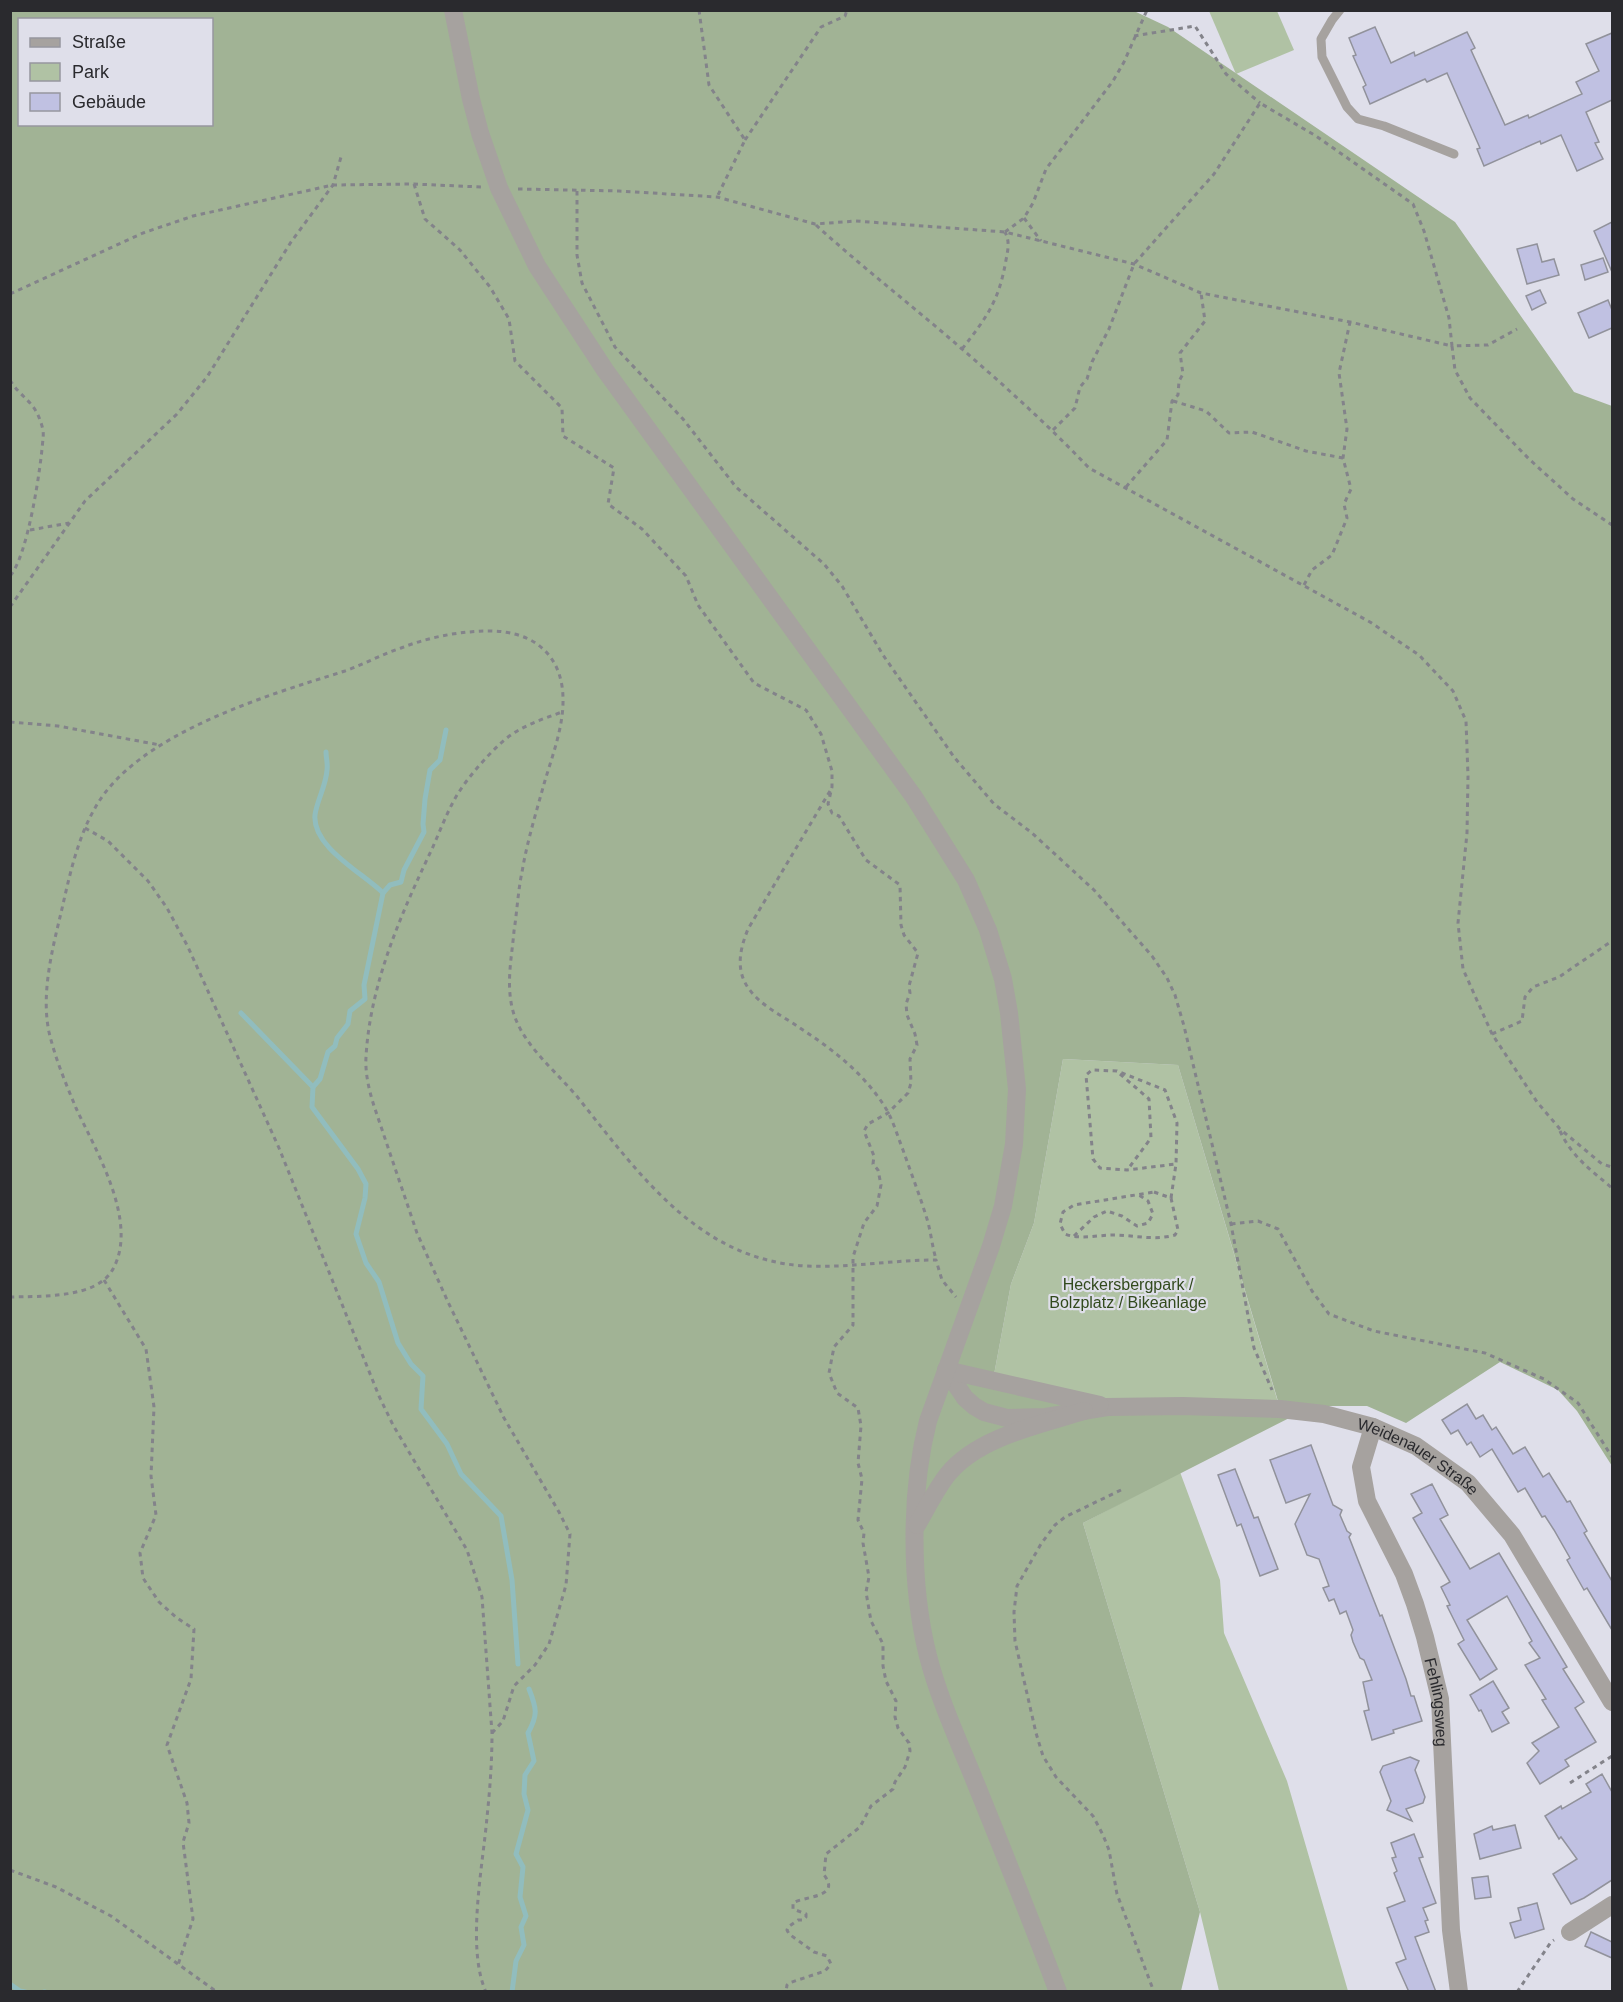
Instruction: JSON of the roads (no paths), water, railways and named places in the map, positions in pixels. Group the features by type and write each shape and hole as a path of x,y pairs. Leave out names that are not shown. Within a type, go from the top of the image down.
{"street":[{"path":"453,10 471,99 499,188 537,266 605,370 914,797 966,880 988,930 1003,979 1017,1089 1009,1177 991,1246 928,1421 922,1446 917,1478 915,1529 918,1597 928,1656 947,1711 1058,1992"},
{"name":"Weidenauer Straße","path":"946,1370 1107,1407"},
{"name":"Weidenauer Straße","path":"946,1370 965,1398 974,1406 995,1416 1007,1418 1046,1417 1107,1407 1280,1409 1324,1414 1373,1427 1416,1446 1468,1483 1512,1535 1612,1702"},
{"path":"915,1529 947,1475 974,1449 994,1440 1084,1411"},
{"name":"Fehlingsweg","path":"1373,1427 1361,1467 1367,1501 1404,1574 1425,1637 1440,1699 1451,1930 1459,1992"},
{"path":"1570,1932 1612,1905"}],"lane":[{"path":"1340,10 1321,39 1322,57 1347,107 1358,119 1384,126 1454,154"}],"waterway":[{"path":"313,1087 320,1079 328,1052 335,1046 337,1038 348,1024 350,1011 365,999 364,985 383,893 390,885 401,882 404,870 424,832 425,799 430,770 440,760 446,730"},
{"path":"326,752 326,776 316,809 316,827 322,838 340,858 383,893"},
{"path":"241,1013 313,1087 312,1107 358,1169 366,1184 356,1234 366,1263 379,1282 398,1343 411,1364 423,1376 421,1409 447,1444 461,1474 501,1516 512,1580 518,1664"},
{"path":"512,1992 516,1961 524,1945 521,1927 526,1916 520,1897 523,1867 516,1854 528,1810 524,1794 525,1775 534,1761 528,1733 534,1721 535,1712 529,1689"},
{"path":"10,1984 25,1992"}],"park label":[{"name":"Heckersbergpark / Bolzplatz / Bikeanlage","path":"1128,1293"}]}
